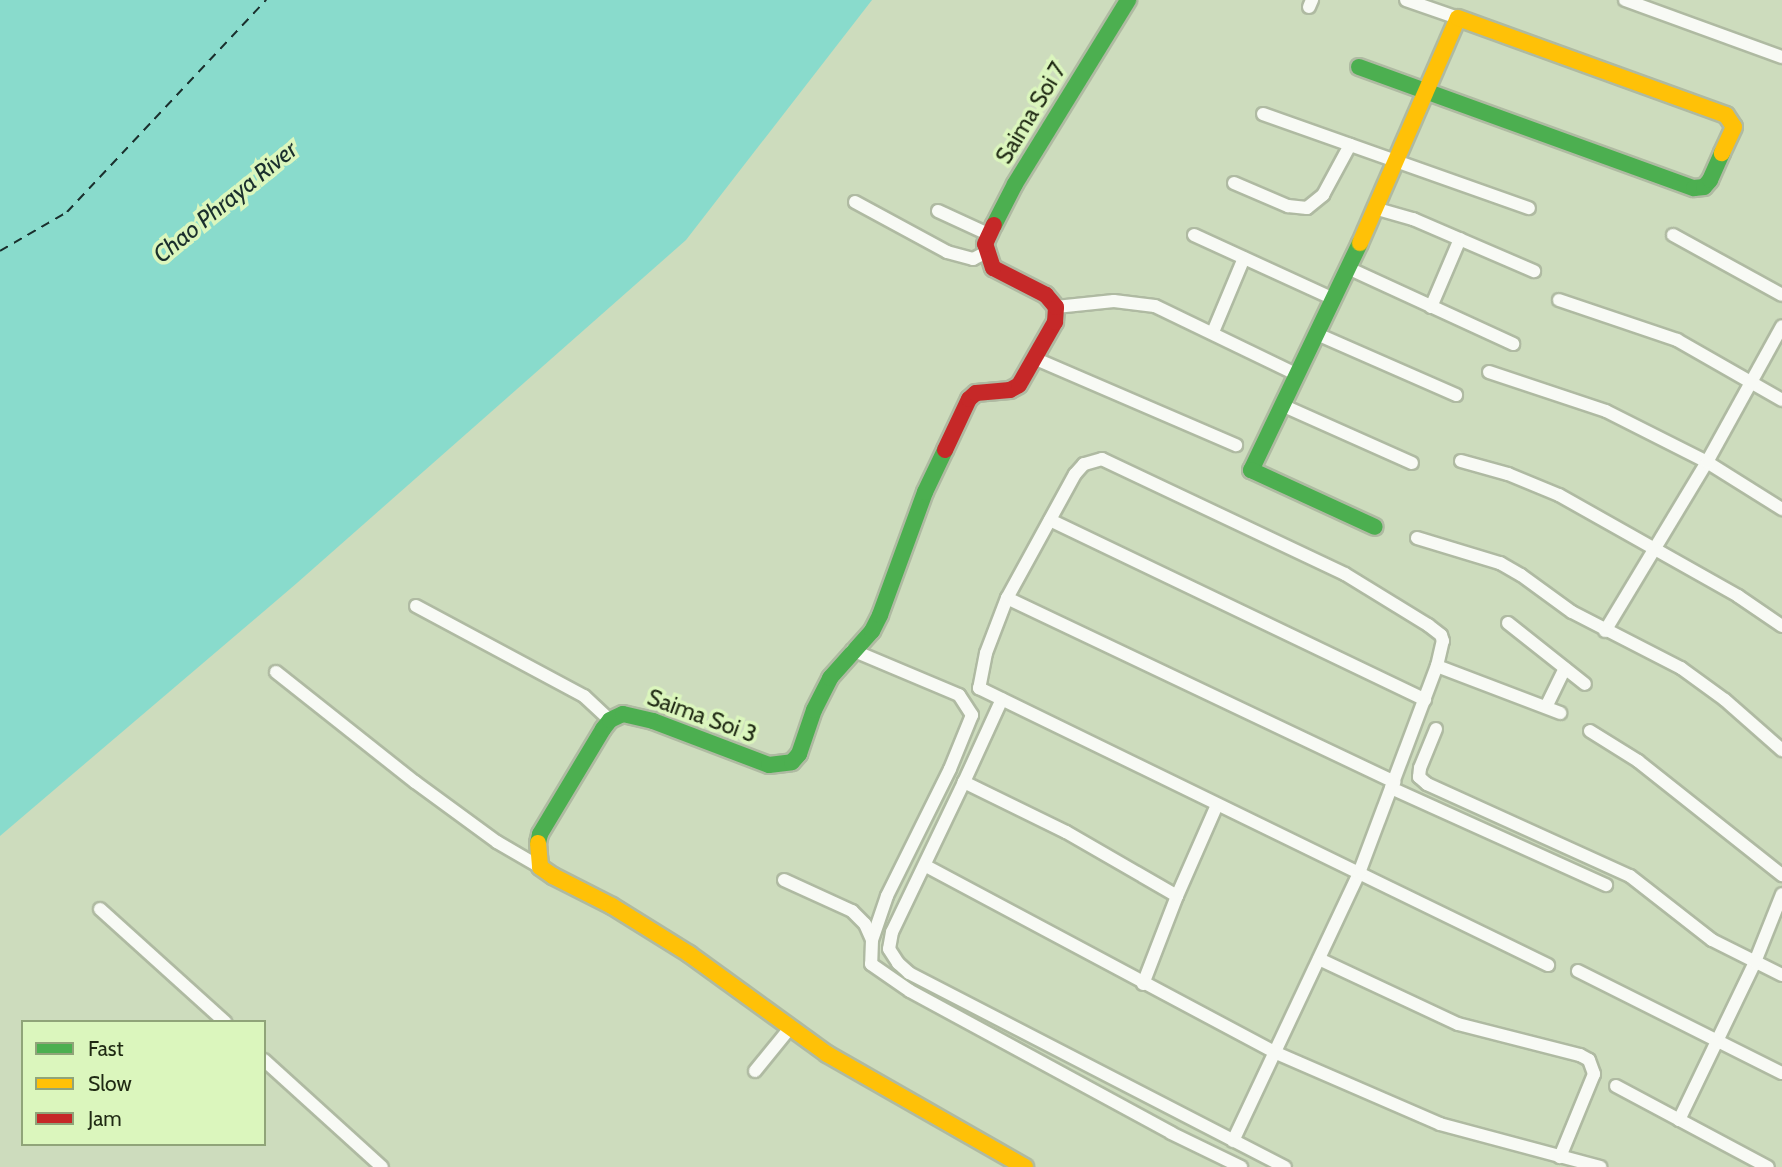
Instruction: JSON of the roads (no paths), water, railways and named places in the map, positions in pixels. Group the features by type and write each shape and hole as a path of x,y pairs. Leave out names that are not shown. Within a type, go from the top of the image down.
{"street":[{"name":"Saima Soi 7","path":"985,253 988,234 1128,0"},
{"path":"1359,67 1427,89 1694,188 1704,187 1710,180 1734,127 1726,115 1406,0"},
{"path":"1625,0 1782,57"},
{"path":"1375,527 1251,470 1334,299 1458,18"},
{"path":"1263,114 1529,208"},
{"path":"1234,183 1288,206 1307,208 1329,185 1350,145"},
{"path":"855,202 914,237 947,252 973,259 985,253 993,268 1046,295 1056,307 1130,302 1164,309 1298,375"},
{"path":"1374,208 1413,219 1534,271"},
{"path":"938,211 988,234"},
{"path":"1673,234 1782,295"},
{"path":"1194,235 1334,299"},
{"path":"1431,307 1460,239"},
{"path":"1213,332 1244,258"},
{"path":"1348,268 1513,344"},
{"path":"1559,300 1677,341 1782,400"},
{"name":"Saima Soi 3","path":"610,720 631,714 769,765 792,762 799,754 823,690 852,650 872,631 880,615 925,492 970,399 976,393 1010,390 1020,385 1055,321 1056,307"},
{"path":"1605,631 1707,462 1782,326"},
{"path":"1317,334 1456,395"},
{"path":"1036,359 1236,445"},
{"path":"1489,372 1606,411 1707,462 1782,509"},
{"path":"1284,406 1412,463"},
{"path":"1233,1141 1359,873 1425,700 1443,640 1428,625 1345,574 1102,458 1084,464 1075,474 1007,598 986,653 979,688 1217,805 1359,873 1548,965"},
{"path":"1461,461 1508,474 1559,495 1654,547 1782,626"},
{"path":"1050,520 1425,700"},
{"path":"1417,538 1500,563 1605,631 1681,668 1725,699 1782,750"},
{"path":"1007,598 1606,885"},
{"path":"416,606 584,696 610,720 540,834 540,867"},
{"path":"1508,623 1585,684"},
{"path":"852,650 959,695 972,715 950,769 887,896 872,940 871,964 911,991 1171,1133 1241,1167"},
{"path":"1437,666 1560,713"},
{"path":"1546,708 1564,668"},
{"path":"276,672 415,782 497,842 689,954 838,1060 951,1122 1025,1167"},
{"path":"1002,699 926,866 892,932 889,949 904,968 1285,1167"},
{"path":"1436,729 1420,768 1419,777 1427,784 1630,876 1712,940 1782,975"},
{"path":"1590,731 1638,761 1782,876"},
{"path":"964,782 1066,832 1177,897"},
{"path":"1143,984 1217,805"},
{"path":"926,866 1274,1052 1440,1124 1562,1161 1600,1167"},
{"path":"784,880 852,911 865,923 872,940"},
{"path":"1679,1120 1755,962 1782,894"},
{"path":"100,909 223,1020"},
{"path":"1319,959 1458,1024 1580,1055 1589,1060 1594,1074 1562,1161"},
{"path":"1578,971 1782,1073"},
{"path":"755,1071 790,1028"},
{"path":"266,1062 382,1167"},
{"path":"1616,1086 1768,1167"}],"water":[{"name":"Chao Phraya River","path":"0,0 872,0 686,240 297,583 0,836"}]}
